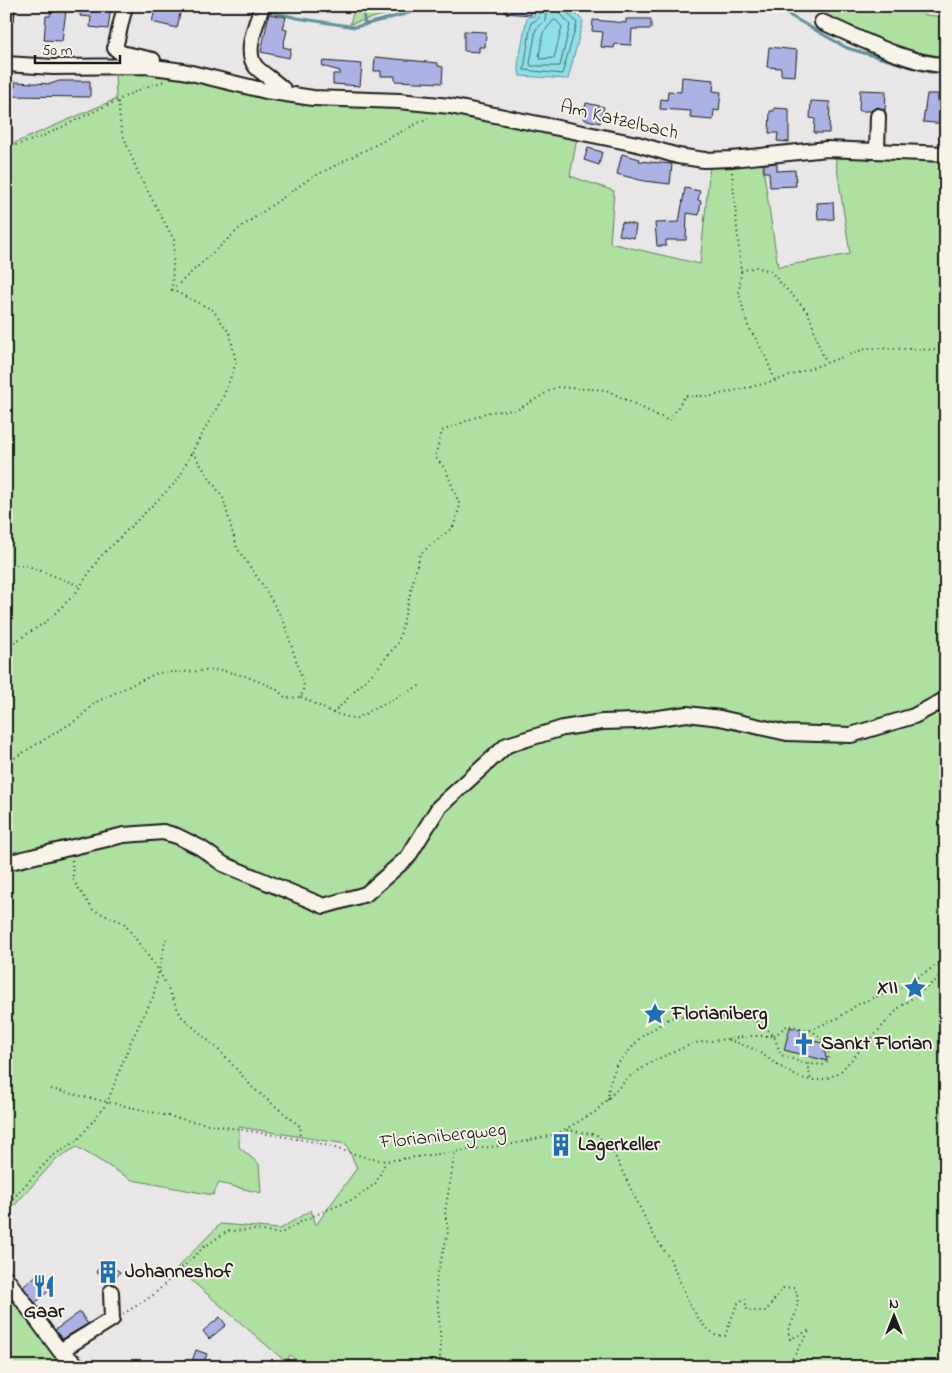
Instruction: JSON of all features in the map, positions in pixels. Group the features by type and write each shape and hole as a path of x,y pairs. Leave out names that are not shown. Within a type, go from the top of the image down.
{"street":[{"path":"6,16 7,6"},
{"name":"Am Katzelbach","path":"125,6 115,43 117,51 160,62 166,75"},
{"path":"262,6 252,43 252,60 285,93"},
{"path":"822,22 911,59 933,65 946,65"},
{"name":"Am Katzelbach","path":"6,64 46,67 134,66 166,75 313,98 399,101 450,106 637,144 678,156 704,160 827,149 946,154"},
{"path":"877,150 878,116"},
{"path":"6,862 124,835 162,832 177,836 223,864 324,906 366,894 408,857 439,806 507,745 562,728 602,722 637,722 687,714 720,718 787,733 852,735 914,716 946,699"},
{"path":"6,1278 63,1358 80,1367"},
{"path":"63,1358 112,1319 111,1292"}],"path":[{"path":"6,148 39,138 166,75"},
{"path":"118,100 121,130 138,173 174,240 172,290"},
{"path":"172,290 240,228 309,179 433,115"},
{"path":"731,159 741,271 739,293 747,324 765,355 775,381"},
{"path":"741,271 756,267 771,271 782,288 808,313 819,350 827,363"},
{"path":"6,648 47,621 80,586 100,557 178,480 224,395 236,363 230,334 213,310 172,290"},
{"path":"333,713 375,671 398,643 420,554 453,527 460,506 446,470 435,458 442,431 488,412 517,410 556,387 606,390 669,421 685,396 712,396 775,381 868,348 946,350"},
{"path":"192,452 223,498 237,548 284,622 304,686 301,697"},
{"path":"6,564 28,566 80,586"},
{"path":"6,763 78,719 96,702 157,673 220,670 245,676 276,688 286,698 301,697 333,713 354,719 421,685"},
{"path":"76,845 71,862 73,880 93,910 124,923 160,972 181,1016 224,1055 253,1088 301,1127 299,1139"},
{"path":"6,1206 51,1157 78,1140 107,1103 131,1041 153,997 166,939"},
{"path":"810,1030 838,1018 860,1004 902,987 946,959"},
{"name":"Florianibergweg","path":"725,1039 757,1051 782,1070 799,1078 811,1080 829,1079 840,1071 899,1008 934,981 946,966"},
{"path":"608,1100 609,1085 616,1066 641,1037 670,1018 688,1015 752,1020 763,1025 774,1036 782,1055 807,1064 825,1066 829,1056 826,1044 810,1030 788,1025 774,1036"},
{"name":"Florianibergweg","path":"51,1089 223,1128 299,1139 386,1161 528,1142 567,1130 608,1100 629,1077 653,1062 694,1043 774,1036"},
{"path":"807,1064 811,1080"},
{"path":"567,1130 597,1135 611,1148 654,1236 670,1259 690,1305 702,1324 715,1335 725,1336 737,1304 745,1298 748,1311 766,1311 783,1288 794,1287 797,1292 798,1312 788,1330 790,1339 810,1330 792,1359 792,1367"},
{"path":"439,1367 441,1345 436,1280 448,1232 445,1212 455,1152"},
{"path":"112,1319 152,1296 204,1247 228,1232 257,1230 280,1234 308,1218 356,1198 376,1183 386,1161"}],"green space":[{"path":"355,6 416,6 350,24"},
{"path":"829,6 914,6 925,15 946,17 946,61 911,54 826,19"},
{"path":"115,71 160,73 239,90 463,112 577,138 570,176 614,191 610,243 700,264 710,165 762,161 778,267 850,254 835,155 946,160 946,1367 305,1367 290,1355 286,1362 177,1268 220,1224 280,1229 311,1210 316,1225 357,1168 346,1144 239,1127 239,1147 259,1164 261,1193 219,1183 213,1195 132,1180 77,1147 56,1159 6,1215 6,141 10,145 116,99"},
{"path":"6,1294 22,1309 46,1344 61,1359 57,1367 6,1367"}],"water":[{"path":"536,6 568,6 583,21 568,79 520,76 518,64 527,17 534,16"}],"building":[{"path":"81,6 111,6 108,29 90,27 91,17 80,16"},
{"path":"156,6 181,9 177,28 152,22"},
{"path":"505,6 532,6 531,15 505,13"},
{"path":"51,9 66,11 62,41 44,40 46,16 50,16"},
{"path":"269,14 286,17 283,29 287,30 283,47 291,49 289,58 261,52"},
{"path":"626,19 651,19 651,29 632,29 631,45 615,44 614,48 601,47 603,32 592,31 593,20 626,23"},
{"path":"464,31 486,32 485,47 479,47 479,52 464,51"},
{"path":"769,47 797,50 795,76 781,75 781,68 767,67"},
{"path":"375,57 438,63 438,66 443,67 442,83 395,81 395,76 381,76 381,71 374,71"},
{"path":"323,61 362,64 360,86 333,84 333,74 340,74 340,71 322,66"},
{"path":"682,77 714,80 713,91 721,92 719,111 714,110 713,120 690,118 691,111 660,109 661,99 667,100 668,91 681,92"},
{"path":"59,81 90,81 90,97 8,96 9,87 15,87 15,82 51,84"},
{"path":"860,90 886,91 885,111 878,107 871,111 859,111"},
{"path":"927,94 938,94 938,105 946,105 946,124 923,122"},
{"path":"811,101 830,102 829,133 814,133 815,119 810,118"},
{"path":"586,103 604,107 600,123 583,119"},
{"path":"774,108 789,109 789,142 777,141 778,133 769,133 770,111 774,111"},
{"path":"588,148 602,152 599,165 584,160"},
{"path":"622,154 640,159 639,161 672,164 670,184 644,181 617,174"},
{"path":"777,163 777,171 795,170 796,186 770,187 769,172 764,172 764,164"},
{"path":"685,188 700,191 698,200 701,201 699,215 687,213 686,240 666,240 666,246 657,246 655,223 679,222"},
{"path":"833,202 834,219 818,220 817,203"},
{"path":"622,222 636,225 634,238 619,235"},
{"name":"Sankt Florian","path":"790,1027 801,1030 800,1037 822,1043 827,1061 784,1050"},
{"name":"Lagerkeller","path":"566,1137 569,1149 557,1152 554,1140"},
{"name":"Johanneshof","path":"104,1261 120,1272 112,1283 96,1272"},
{"path":"41,1271 54,1286 35,1303 23,1287"},
{"path":"80,1312 88,1324 62,1339 55,1330"},
{"path":"220,1317 226,1325 209,1339 203,1331"},
{"path":"196,1350 207,1354 202,1367 190,1367"}],"waterway":[{"path":"362,6 365,25"},
{"path":"265,10 297,18 355,27 436,6"},
{"path":"773,6 847,48 929,72 946,72"}],"place":[{"name":"XII","path":"915,988"},
{"name":"Florianiberg","path":"655,1014"},
{"name":"Sankt Florian","path":"804,1044"},
{"name":"Lagerkeller","path":"561,1145"},
{"name":"Johanneshof","path":"108,1272"},
{"name":"Gaar","path":"44,1286"}]}
